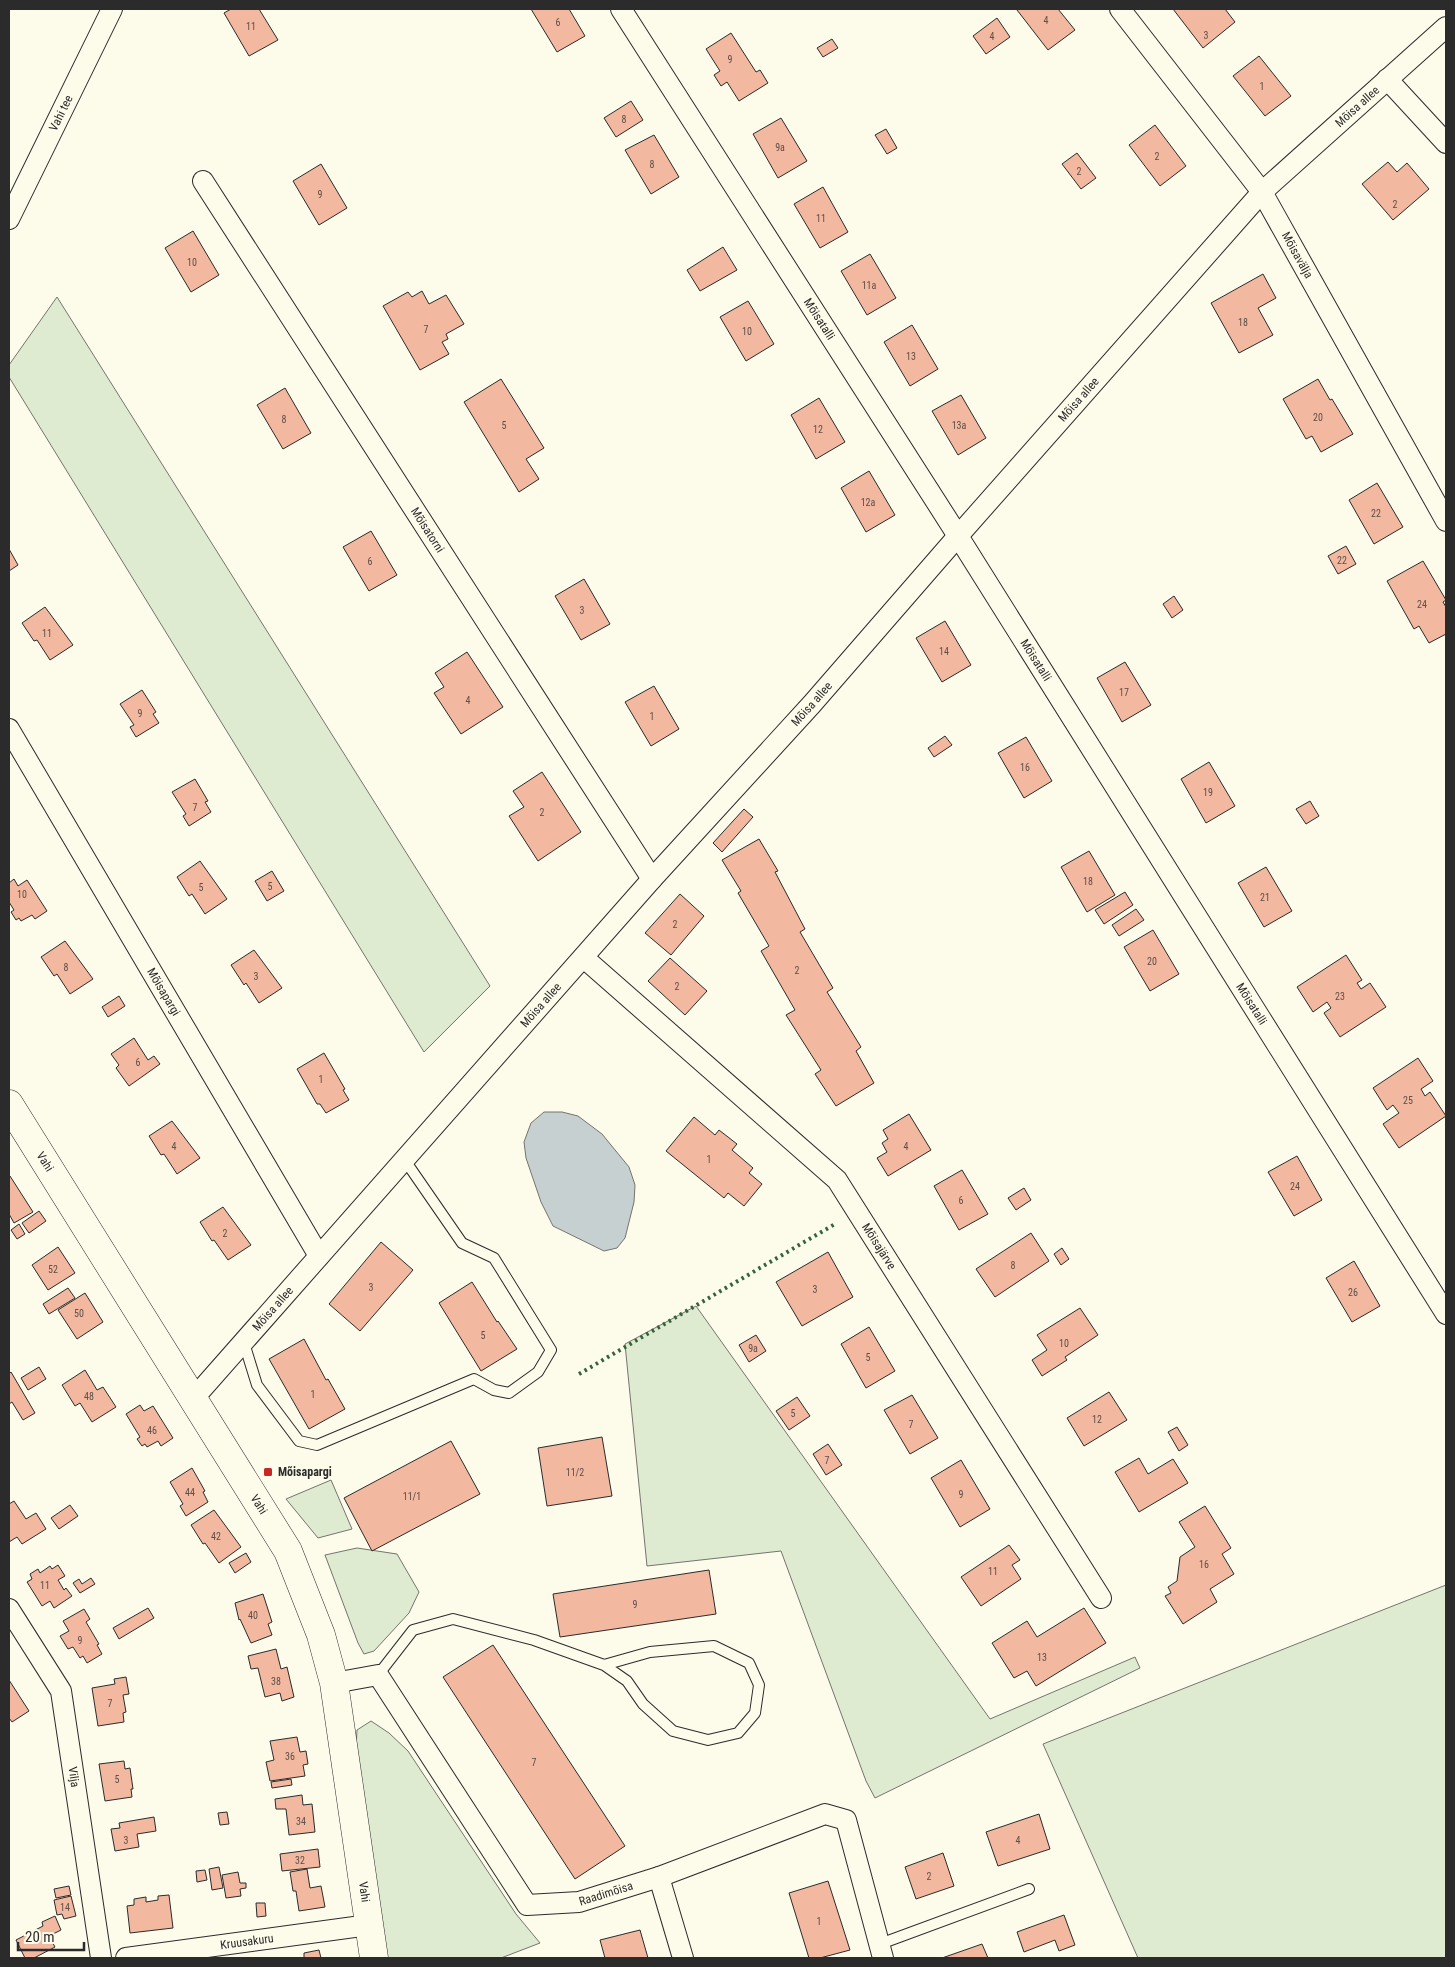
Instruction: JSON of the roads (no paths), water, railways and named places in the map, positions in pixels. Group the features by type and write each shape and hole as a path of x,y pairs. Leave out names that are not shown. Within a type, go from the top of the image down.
{"street":[{"name":"Vahi tee","path":"9,219 112,9"},
{"name":"Mõisatalli","path":"621,9 958,536 1446,1314"},
{"name":"Mõisavälja","path":"1120,9 1262,192 1446,521"},
{"name":"Mõisa allee","path":"194,1398 652,879 812,704 1262,192 1446,27"},
{"path":"1387,79 1446,142"},
{"name":"Mõisatorni","path":"203,181 652,879"},
{"name":"Mõisapargi","path":"9,728 319,1256"},
{"name":"Mõisajärve","path":"584,958 837,1180 1101,1598"},
{"name":"Vahi","path":"9,1104 288,1551 321,1635 334,1683 374,1958"},
{"name":"Vilja","path":"9,1610 62,1691 102,1958"},
{"path":"334,1683 378,1675"},
{"name":"Raadimõisa","path":"378,1675 527,1904 579,1902 659,1877 825,1814 846,1820 882,1951"},
{"path":"659,1877 683,1958"},
{"name":"Kruusakuru","path":"126,1958 369,1925"}],"lane":[{"path":"244,1343 257,1385 299,1442 317,1446 474,1379 494,1390 509,1393 538,1372 551,1350 494,1258 462,1243 404,1159"},
{"path":"378,1675 413,1630 453,1619 534,1640 604,1665 627,1681 643,1704 673,1731 708,1740 738,1733 754,1713 759,1685 749,1662 714,1646 650,1652 604,1665"},
{"path":"882,1951 1029,1889"}],"place":[{"name":"Mõisapargi","path":"268,1472"}]}
